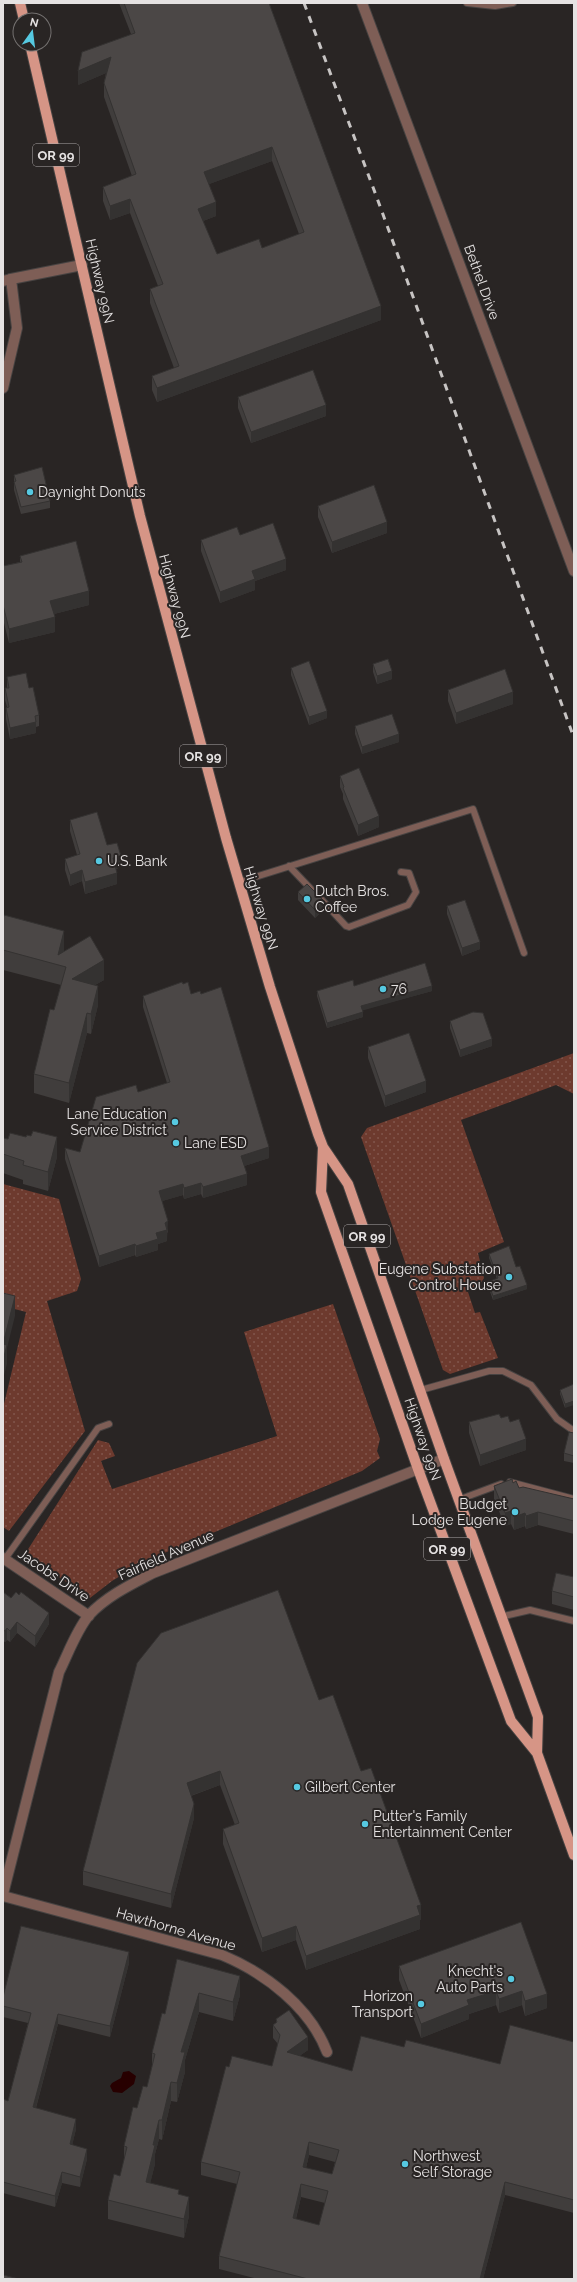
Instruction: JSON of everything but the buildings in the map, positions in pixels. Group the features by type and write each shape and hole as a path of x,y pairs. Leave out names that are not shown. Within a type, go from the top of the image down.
{"main road":[{"name":"Highway 99N","path":"32,52 140,516 193,719 239,882 291,1054 323,1147 348,1184 458,1500 538,1717 538,1753 574,1855"},
{"name":"Highway 99N","path":"323,1147 321,1192 418,1469 511,1721 538,1753"}],"street":[{"name":"Bethel Drive","path":"362,3 574,571"},
{"path":"3,388 17,328 7,280 82,265"},
{"name":"Fairfield Avenue","path":"3,1895 59,1672 73,1643 89,1616 118,1592 153,1573 444,1459"},
{"name":"Jacobs Drive","path":"4,1558 89,1616"},
{"name":"Hawthorne Avenue","path":"3,1895 222,1955 244,1964 263,1975 283,1992 310,2021 328,2052"}],"lane":[{"path":"467,3 496,6 513,3"},
{"path":"239,882 473,809 524,953"},
{"path":"290,866 348,927 408,905 416,892 408,873 401,872"},
{"path":"420,1390 488,1371 503,1371 531,1385 557,1419 574,1430"},
{"path":"4,1558 98,1428 110,1424"},
{"path":"458,1500 511,1482 574,1499"},
{"path":"500,1617 530,1610 574,1621"}],"shaded area":[{"path":"574,1053 574,1094 556,1085 461,1120 504,1242 478,1253 484,1278 481,1283 468,1292 475,1313 480,1312 498,1358 450,1374 443,1370 361,1137 367,1128"},
{"path":"3,1184 59,1199 81,1279 77,1291 47,1301 85,1431 9,1531 3,1527 3,1408 26,1312 3,1306"},
{"path":"333,1304 380,1439 377,1451 380,1458 362,1471 145,1561 112,1581 90,1598 25,1554 98,1440 109,1443 115,1456 101,1461 112,1489 277,1436 244,1332"},
{"path":"129,2071 136,2076 134,2084 122,2093 113,2092 110,2086 112,2083 121,2078 123,2072"}],"railway":[{"path":"304,3 377,198 574,738"}],"place":[{"name":"Daynight Donuts","path":"30,492"},
{"name":"U.S. Bank","path":"99,861"},
{"name":"Dutch Bros. Coffee","path":"307,899"},
{"name":"76","path":"383,989"},
{"name":"Lane Education Service District","path":"175,1122"},
{"name":"Lane ESD","path":"176,1143"},
{"name":"Eugene Substation Control House","path":"509,1277"},
{"name":"Budget Lodge Eugene","path":"515,1512"},
{"name":"Gilbert Center","path":"297,1787"},
{"name":"Putter's Family Entertainment Center","path":"365,1824"},
{"name":"Knecht's Auto Parts","path":"511,1979"},
{"name":"Horizon Transport","path":"421,2004"},
{"name":"Northwest Self Storage","path":"405,2164"}]}
